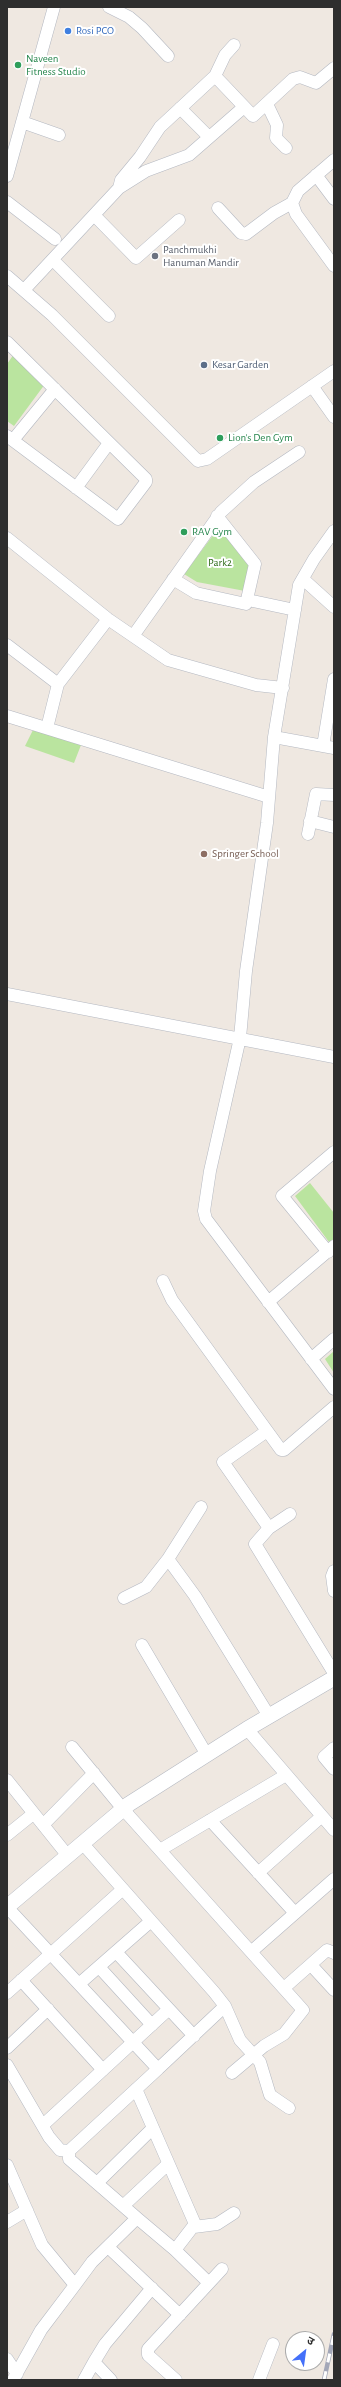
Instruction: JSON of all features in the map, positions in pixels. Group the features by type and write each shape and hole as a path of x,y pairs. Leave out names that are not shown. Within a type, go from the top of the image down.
{"street":[{"path":"7,150 51,7"},
{"path":"7,176 54,7"},
{"path":"109,7 129,17 142,28 168,56"},
{"path":"119,188 121,180 140,157 160,127 215,76 226,53 234,45"},
{"path":"215,76 244,107 255,116 293,79 300,77 316,83 334,68"},
{"path":"267,104 277,125 276,138 286,148"},
{"path":"24,290 119,188 146,171 189,155 244,107"},
{"path":"180,108 209,136"},
{"path":"22,122 59,135"},
{"path":"218,208 243,234 249,233 274,213 292,203 298,191 334,160"},
{"path":"316,175 334,199"},
{"path":"7,202 55,239"},
{"path":"292,203 296,214 334,266"},
{"path":"94,215 136,258 179,220"},
{"path":"53,260 109,316"},
{"path":"7,276 52,314 198,461 207,459 334,371"},
{"path":"8,347 54,389 146,479 146,482 118,519 10,438 54,389"},
{"path":"312,386 334,417"},
{"path":"76,488 109,443"},
{"path":"133,636 217,516 254,482 299,452"},
{"path":"173,579 196,593 243,605 248,600 255,564 217,516"},
{"path":"334,531 303,579 295,610 274,737 269,797 246,971 240,1038 210,1171 204,1212 206,1219 334,1389"},
{"path":"7,538 108,619 168,660 256,685 283,688"},
{"path":"303,579 331,599"},
{"path":"248,600 295,610"},
{"path":"47,728 58,684 108,619"},
{"path":"7,646 58,684"},
{"path":"274,737 329,747 334,679"},
{"path":"7,716 269,797"},
{"path":"308,834 316,793 334,795"},
{"path":"310,821 334,827"},
{"path":"7,994 334,1057"},
{"path":"268,1302 331,1249 282,1196 334,1152"},
{"path":"162,1281 172,1300 282,1451 334,1407"},
{"path":"312,1359 334,1339"},
{"path":"267,1432 224,1462 269,1528"},
{"path":"124,1598 146,1587 168,1559 201,1507"},
{"path":"290,1514 269,1528 255,1544 334,1673"},
{"path":"168,1559 195,1596 269,1716"},
{"path":"334,1570 332,1576 334,1591"},
{"path":"142,1645 207,1755"},
{"path":"158,2069 7,1907 123,1809 247,1729 334,1678"},
{"path":"247,1729 334,1830"},
{"path":"72,1746 123,1809 252,1951 303,2010 303,2012 284,2034 254,2054 232,2073"},
{"path":"334,1748 324,1757 334,1769"},
{"path":"43,1825 94,1773"},
{"path":"160,1850 286,1775"},
{"path":"7,1780 68,1856"},
{"path":"7,1835 33,1814"},
{"path":"258,1873 322,1816"},
{"path":"210,1820 295,1913"},
{"path":"83,1844 225,2006 240,2040 254,2054 262,2067 266,2089 270,2095 289,2108"},
{"path":"252,1951 334,1879"},
{"path":"7,1993 122,1889"},
{"path":"79,1984 151,1921"},
{"path":"284,1988 327,1950 334,1953"},
{"path":"116,1952 194,2036"},
{"path":"311,1965 334,1990"},
{"path":"99,1967 152,2025"},
{"path":"22,1980 103,2070"},
{"path":"7,2065 60,2150 69,2151 225,2006"},
{"path":"7,2048 48,2009"},
{"path":"43,2125 169,2009"},
{"path":"136,2089 194,2227"},
{"path":"97,2183 153,2128"},
{"path":"69,2151 70,2159 175,2250 209,2283"},
{"path":"7,2164 42,2245 74,2285"},
{"path":"123,2206 168,2164"},
{"path":"7,2222 27,2210"},
{"path":"175,2250 194,2227 217,2224 234,2213"},
{"path":"15,2377 40,2330 74,2285 92,2262 137,2218"},
{"path":"108,2247 180,2314"},
{"path":"176,2380 148,2355 147,2351 222,2269"},
{"path":"84,2380 105,2344 152,2288"},
{"path":"259,2380 273,2344"},
{"path":"7,2360 15,2377"},
{"path":"94,2362 111,2380"}],"green space":[{"path":"14,354 45,384 14,426 7,421 7,364"},
{"name":"Park2","path":"220,526 251,565 245,591 197,582 184,574"},
{"path":"33,730 81,745 74,763 25,746"},
{"path":"310,1183 334,1213 334,1239 329,1242 295,1196"},
{"path":"334,1351 334,1373 325,1359"}],"railway":[{"path":"324,2380 334,2334"}],"place":[{"name":"Rosi PCO","path":"68,31"},
{"name":"Naveen Fitness Studio","path":"18,65"},
{"name":"Panchmukhi Hanuman Mandir","path":"155,256"},
{"name":"Kesar Garden","path":"204,365"},
{"name":"Lion's Den Gym","path":"220,438"},
{"name":"RAV Gym","path":"184,532"},
{"name":"Springer School","path":"204,854"}]}
